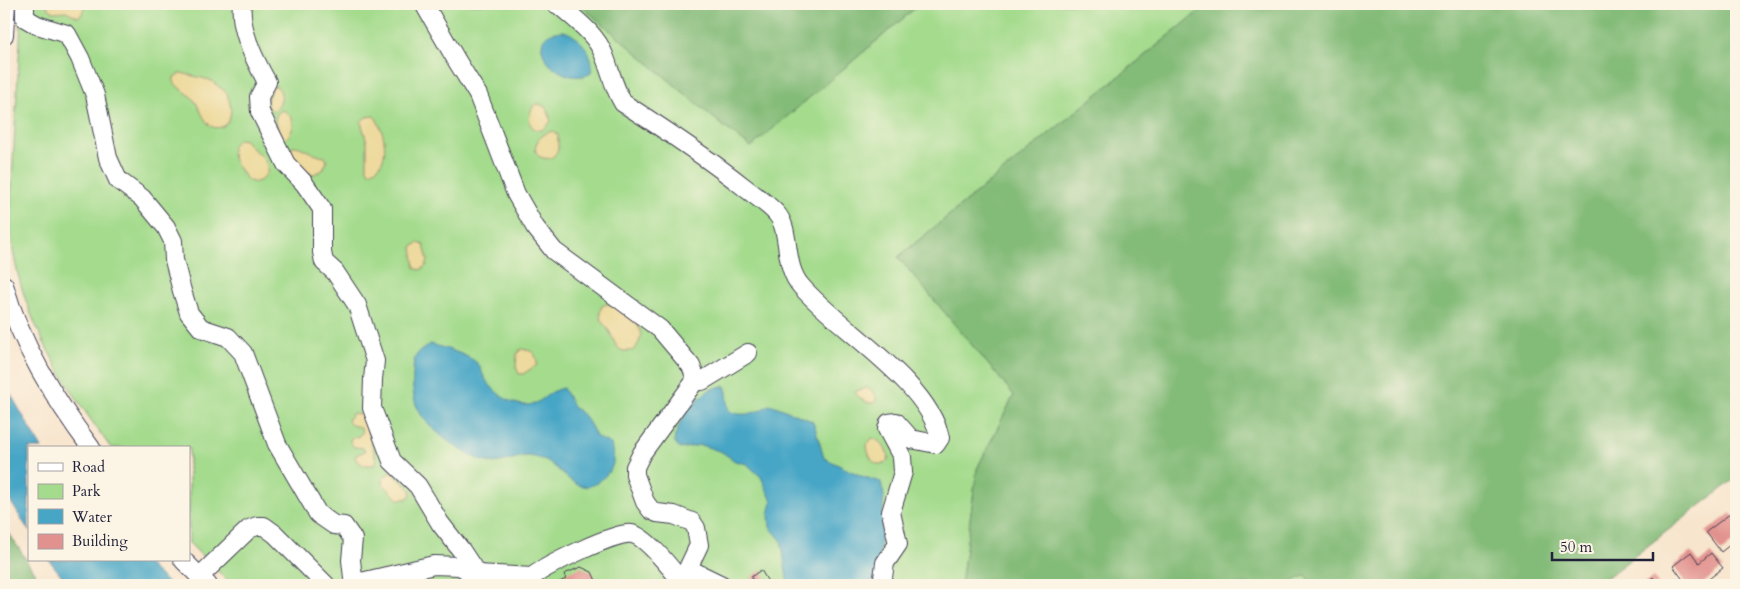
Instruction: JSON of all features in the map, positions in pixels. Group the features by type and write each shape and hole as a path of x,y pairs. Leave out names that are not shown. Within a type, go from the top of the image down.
{"street":[{"path":"4,35 6,4"},
{"path":"25,4 25,18 37,25 67,34 80,58 95,95 108,158 118,180 142,198 166,227 173,241 174,260 190,313 201,328 228,338 243,353 277,444 318,514 334,525 344,526 353,539 351,560 353,578 361,582 434,565 459,566 471,580 529,581 559,561 616,536 633,534 647,542 684,579 722,585"},
{"path":"242,4 241,12 252,56 266,82 259,96 260,112 286,164 304,183 322,209 322,252 324,262 335,272 357,305 375,361 372,408 392,461 418,486 440,523 461,550 471,580"},
{"path":"424,4 478,96 516,194 535,227 554,251 660,328 690,366 694,374 695,381 642,453 635,467 635,476 645,502 651,510 657,514 674,514 692,522 696,528 699,545 684,579"},
{"path":"556,4 593,35 604,54 614,88 623,103 726,173 776,212 782,220 793,276 818,303 899,374 932,415 940,438 936,444 911,439 896,422 889,423 887,429 902,457 903,472 891,512 898,544 885,563 882,585"},
{"path":"4,285 20,333 38,368 90,446"},
{"path":"695,381 702,381 748,353"},
{"path":"185,562 204,581 249,530 257,526 264,526 275,534 326,585"}],"green space":[{"path":"22,4 579,4 722,125 751,147 920,4 1208,4 898,257 1014,395 977,469 961,585 232,585 190,544 190,446 110,446 74,395 42,340 30,311 20,281 13,249 10,217"},
{"path":"579,4 920,4 751,147 722,125"},
{"path":"1208,4 1736,4 1736,478 1597,585 1313,585 1306,575 1286,585 961,585 977,469 1014,395 898,257"},
{"path":"4,525 42,585 4,585"},
{"path":"1306,574 1313,585 1287,585"}],"sand":[{"path":"47,4 85,4 82,14 78,17 66,11 54,12 48,8"},
{"path":"181,73 210,80 226,92 231,111 226,124 218,128 208,124 194,100 174,82 174,77"},
{"path":"276,86 281,92 281,99 279,106 273,111 267,106 267,100 272,87"},
{"path":"535,104 542,105 550,118 551,122 542,130 537,130 531,125 529,117"},
{"path":"282,110 287,112 293,123 289,136 285,139 282,138 275,120 277,114"},
{"path":"374,116 382,130 385,147 381,163 376,169 369,172 367,169 367,142 361,122 366,117"},
{"path":"553,131 558,135 556,154 551,158 539,156 536,153 537,143 545,134"},
{"path":"239,139 245,140 266,162 267,173 259,181 251,182 248,180 234,160 232,148"},
{"path":"293,146 325,157 327,161 323,170 314,174 302,172 288,153"},
{"path":"418,243 424,245 428,261 426,266 420,270 415,268 412,247"},
{"path":"607,304 625,313 640,330 640,339 634,350 623,351 617,347 600,317 602,306"},
{"path":"521,349 533,353 537,365 523,374 519,374 516,367 517,354"},
{"path":"866,388 875,394 876,401 873,403 868,403 856,395 856,391"},
{"path":"353,413 361,415 365,420 376,459 374,465 363,465 355,459 356,455 365,451 363,448 354,447 350,442 351,438 362,433 361,428 351,425 349,422 348,419"},
{"path":"872,438 881,443 885,448 889,457 887,462 879,464 872,461 867,445"},
{"path":"391,472 411,490 411,495 406,499 398,499 383,484 383,478"}],"water":[{"path":"564,31 576,38 586,48 592,61 590,74 577,76 564,74 546,59 542,49 543,40 550,34"},
{"path":"430,344 473,360 480,368 484,377 501,396 519,404 531,405 563,388 574,408 588,421 596,437 611,444 613,463 610,470 595,484 580,485 566,477 545,460 523,456 494,463 487,462 468,454 448,441 422,417 413,392 413,367 416,355"},
{"path":"4,383 41,446 28,446 28,529 4,491"},
{"path":"725,386 730,412 747,414 773,405 812,421 824,458 861,476 881,482 884,495 875,585 788,585 781,540 770,527 769,515 772,501 761,477 747,464 735,461 722,452 700,445 680,449 674,441 678,427 687,412 704,394 713,388"},
{"path":"51,562 145,562 170,585 69,585"}],"building":[{"path":"1731,513 1736,520 1736,540 1721,552 1706,532"},
{"path":"1691,552 1699,563 1711,553 1723,568 1701,585 1687,585 1673,566"},
{"path":"581,567 592,572 598,585 553,585 566,579 564,574"},
{"path":"761,570 770,585 756,585 751,577"},
{"path":"1653,577 1659,585 1643,585"}]}
